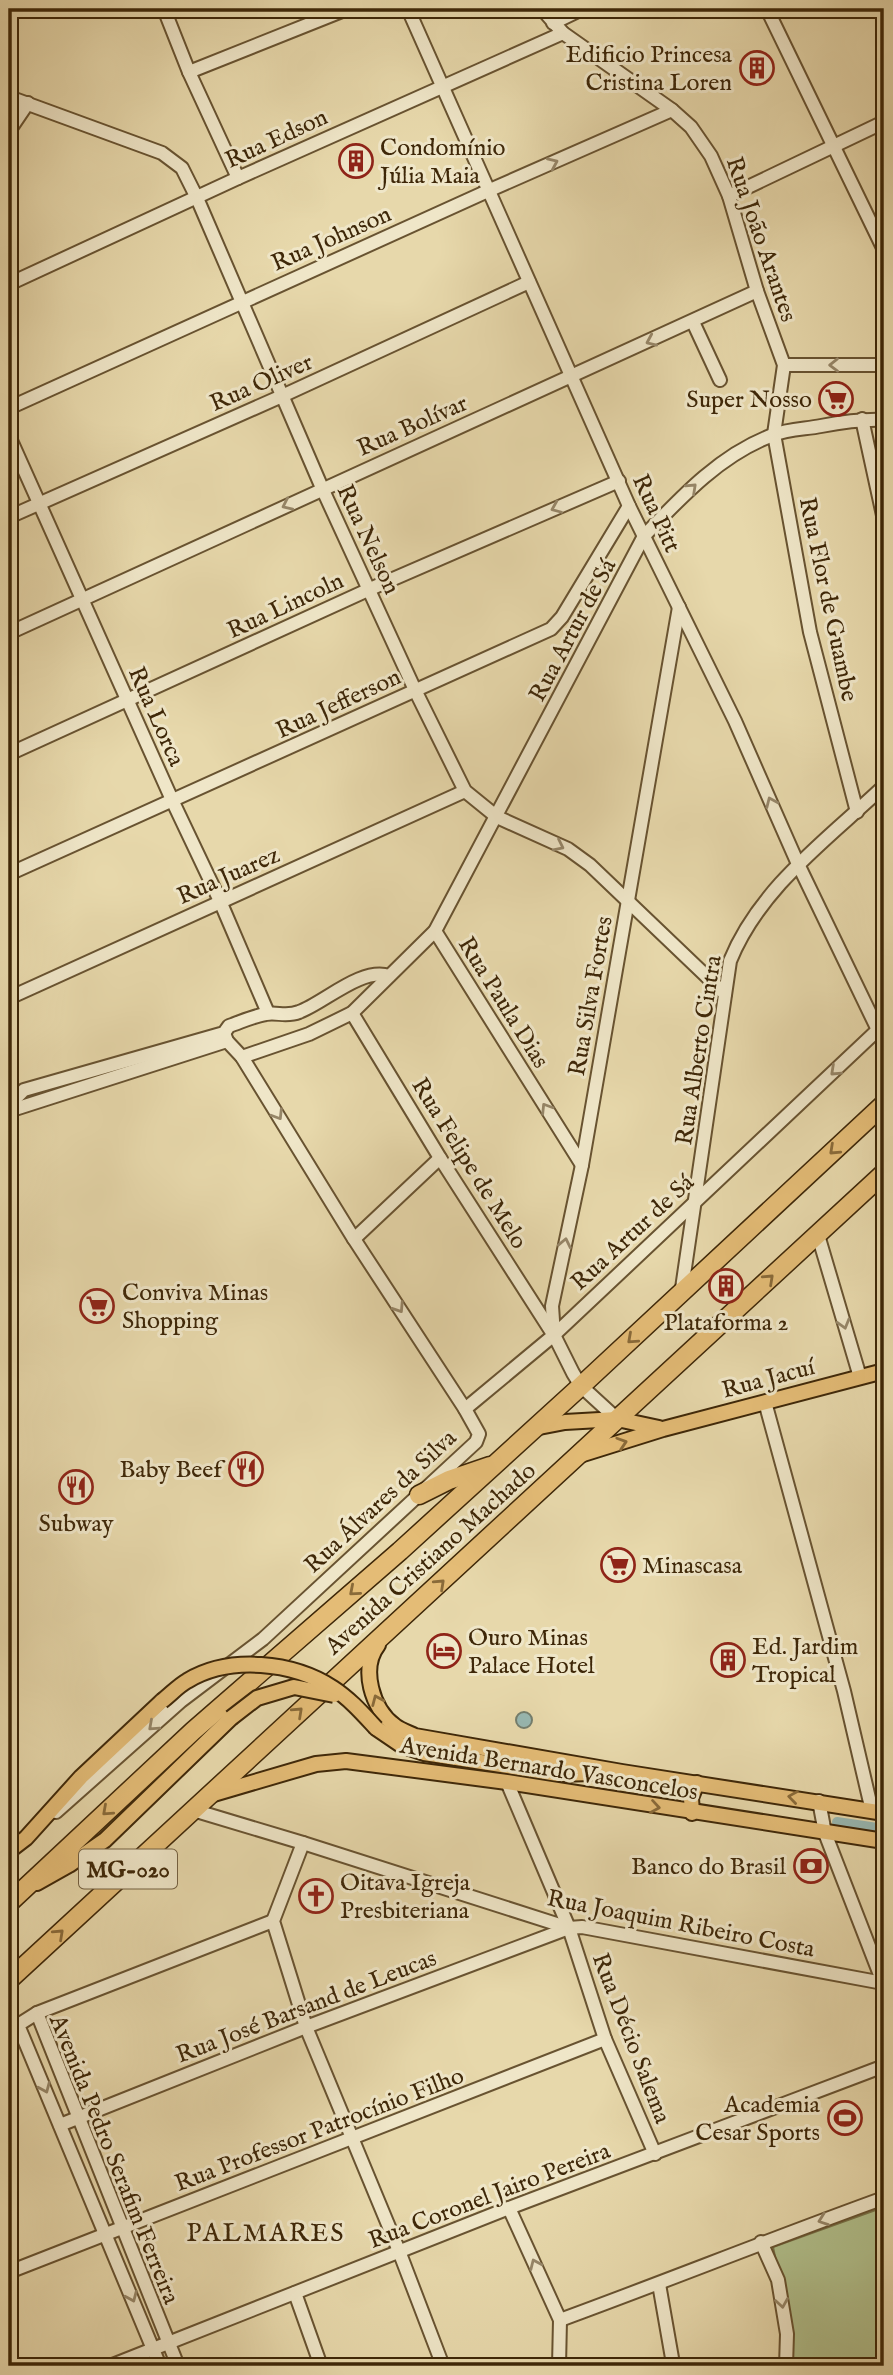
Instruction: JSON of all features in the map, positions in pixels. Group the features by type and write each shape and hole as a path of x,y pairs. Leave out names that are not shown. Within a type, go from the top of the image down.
{"highway":[{"name":"Avenida Cristiano Machado","path":"15,1898 193,1731 582,1386 884,1104"},
{"name":"Avenida Cristiano Machado","path":"9,1980 884,1172"},
{"path":"419,1496 449,1480 496,1464"}],"main road":[{"name":"Rua Jacuí","path":"580,1454 663,1429 884,1371"},
{"name":"Rua Jacuí","path":"534,1428 565,1422 617,1419 663,1429"},
{"name":"Avenida Bernardo Vasconcelos","path":"389,1630 371,1654 368,1664 374,1701 395,1726 415,1736 621,1772 878,1812"},
{"path":"26,1838 81,1777 162,1701 188,1680 233,1666 259,1665 310,1676 333,1688 354,1704 376,1728 401,1745 424,1753 558,1774 621,1772"},
{"name":"Avenida Cristiano Machado","path":"15,1898 69,1866 105,1840 231,1718 257,1698 295,1686 331,1693 376,1728"},
{"name":"Avenida Bernardo Vasconcelos","path":"209,1796 316,1764 346,1762 507,1782 884,1842"},
{"path":"692,1813 691,1798 697,1783"},
{"name":"Rua Álvares da Silva","path":"9,1851 26,1838"}],"street":[{"path":"164,9 189,72 238,178"},
{"path":"189,72 347,9"},
{"name":"Rua Pitt","path":"408,9 629,506 735,721 799,864 881,1027"},
{"name":"Rua João Arantes","path":"542,9 558,28 672,110 691,127 711,156 729,195 757,291 784,365 774,434"},
{"name":"Rua Edson","path":"9,284 442,86 558,28 582,9"},
{"path":"767,9 884,250"},
{"name":"Rua Nelson","path":"9,97 162,153 181,168 197,198 322,488 415,690 465,791 497,817 568,849 590,865 725,995"},
{"path":"9,131 28,103"},
{"name":"Rua Johnson","path":"9,408 672,110"},
{"path":"729,195 884,122"},
{"name":"Rua Oliver","path":"9,517 530,282"},
{"name":"Rua Bolívar","path":"9,633 757,291"},
{"path":"692,322 720,380"},
{"path":"784,365 884,365"},
{"path":"862,419 884,520"},
{"name":"Rua Artur de Sá","path":"242,1057 309,1034 352,1013 435,931 644,536 705,475 774,434 862,419 884,420"},
{"name":"Rua Flor de Guambe","path":"774,434 810,632 857,812"},
{"name":"Rua Lorca","path":"9,436 268,1013"},
{"name":"Rua Lincoln","path":"9,754 370,589 619,481"},
{"name":"Rua Jefferson","path":"9,874 551,629 562,617 629,506"},
{"name":"Rua Silva Fortes","path":"582,1386 554,1335 552,1306 582,1165 679,607"},
{"name":"Rua Alberto Cintra","path":"681,1294 730,961 746,926 764,901 799,864 884,786"},
{"name":"Rua Juarez","path":"9,998 465,791"},
{"name":"Rua Paula Dias","path":"435,931 582,1165"},
{"path":"12,1105 226,1037 229,1026 268,1013 286,1016 299,1012 375,974 389,976"},
{"name":"Rua Felipe de Melo","path":"352,1013 440,1158 554,1335"},
{"name":"Rua Artur de Sá","path":"465,1409 554,1335 881,1027"},
{"name":"Rua Álvares da Silva","path":"26,1838 90,1784 181,1700 263,1639 476,1442 479,1434 242,1057 226,1037"},
{"path":"354,1239 440,1158"},
{"path":"818,1235 860,1377"},
{"path":"582,1386 617,1419"},
{"path":"765,1402 878,1812"},
{"name":"Rua Décio Salema","path":"507,1782 569,1928 605,2039 654,2154"},
{"path":"819,1801 825,1833 884,1984"},
{"name":"Rua Joaquim Ribeiro Costa","path":"193,1810 569,1928 582,1927 884,1984"},
{"path":"303,1843 273,1921 306,2027 399,2251 443,2366"},
{"path":"37,2013 273,1921"},
{"name":"Rua José Barsand de Leucas","path":"60,2125 306,2027 569,1928"},
{"name":"Avenida Pedro Serafim Ferreira","path":"160,2366 18,2025 37,2013 178,2366"},
{"name":"Rua Professor Patrocínio Filho","path":"9,2272 605,2039"},
{"name":"Rua Coronel Jairo Pereira","path":"110,2366 509,2208 884,2066"},
{"path":"560,2320 659,2284 761,2242 884,2198"},
{"path":"509,2208 560,2320 559,2366"},
{"path":"761,2242 778,2280 787,2334 786,2366"},
{"path":"659,2284 672,2358 671,2366"},
{"path":"295,2293 321,2366"}],"green space":[{"path":"884,2207 884,2366 789,2366 793,2342 773,2247"}],"water":[{"path":"524,1712 532,1720 524,1728 516,1720"}],"waterway":[{"path":"837,1822 884,1829"}],"place":[{"name":"Edificio Princesa Cristina Loren","path":"757,68"},
{"name":"Condomínio Júlia Maia","path":"356,161"},
{"name":"Super Nosso","path":"836,399"},
{"name":"Plataforma 2","path":"726,1286"},
{"name":"Conviva Minas Shopping","path":"97,1306"},
{"name":"Baby Beef","path":"246,1469"},
{"name":"Subway","path":"76,1487"},
{"name":"Minascasa","path":"618,1565"},
{"name":"Ouro Minas Palace Hotel","path":"444,1651"},
{"name":"Ed. Jardim Tropical","path":"728,1660"},
{"name":"Banco do Brasil","path":"811,1866"},
{"name":"Oitava Igreja Presbiteriana","path":"316,1896"},
{"name":"Academia Cesar Sports","path":"845,2118"}],"district":[{"name":"PALMARES","path":"266,2232"}]}
